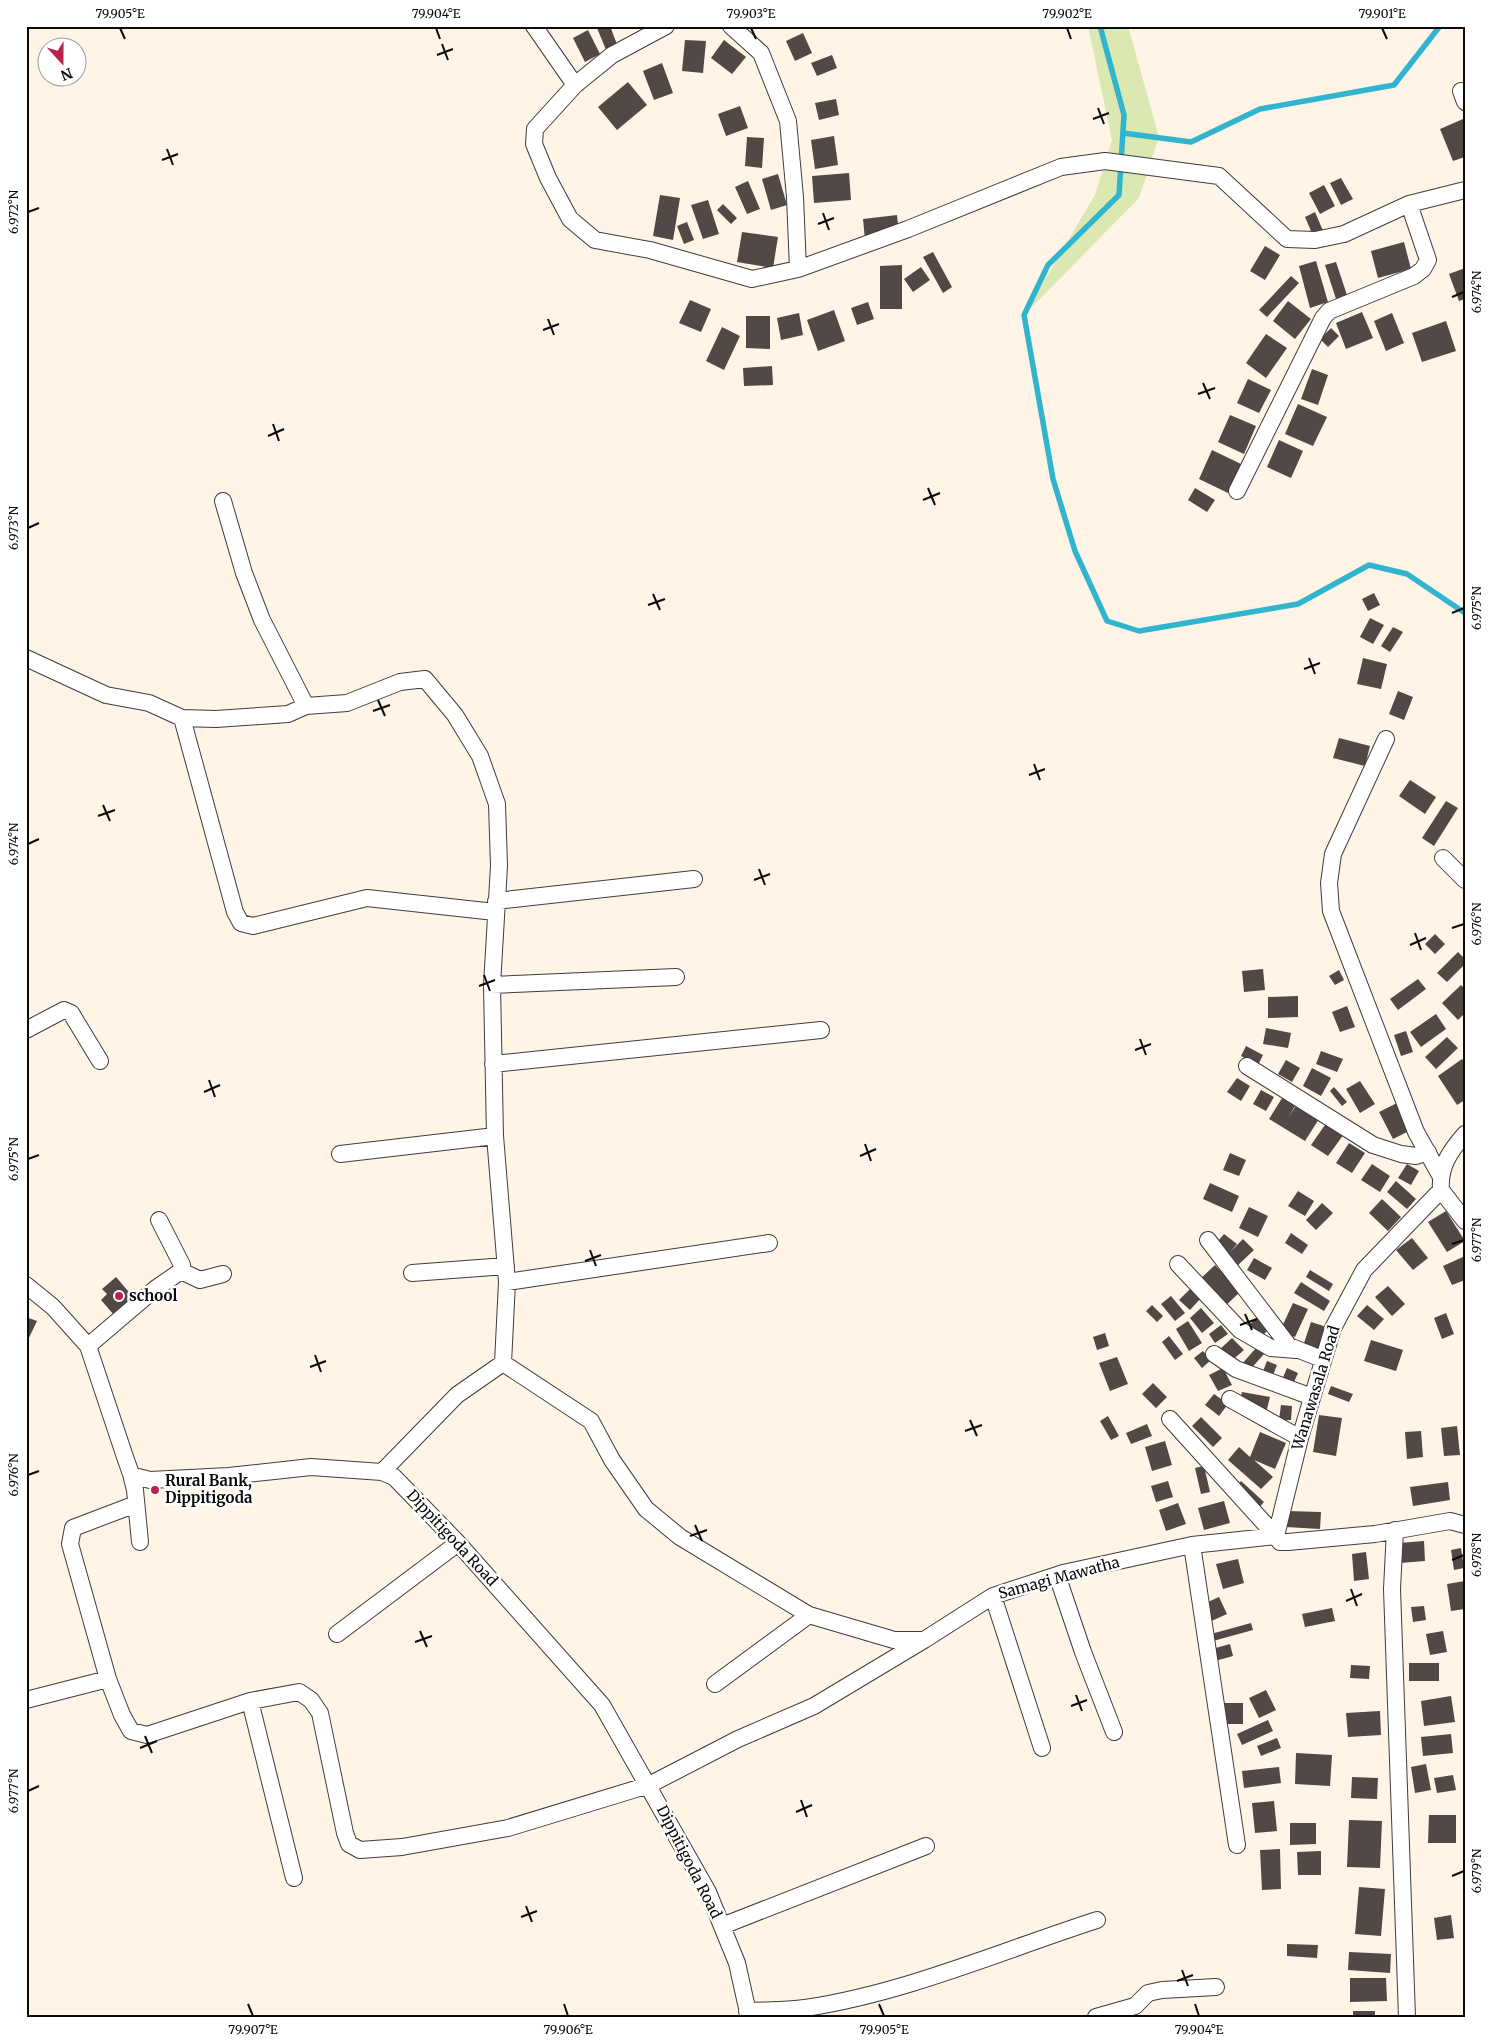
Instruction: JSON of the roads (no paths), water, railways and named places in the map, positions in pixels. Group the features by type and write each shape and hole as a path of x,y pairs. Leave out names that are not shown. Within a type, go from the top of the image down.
{"street":[{"path":"534,26 575,85"},
{"path":"666,26 612,55 575,85 535,129 534,144 548,178 570,219 594,240 650,250 752,279 798,270 908,229 1061,167 1105,161 1219,176 1287,239 1315,240 1344,234 1409,204 1465,190"},
{"path":"731,26 761,54 788,121 795,197 798,270"},
{"path":"1237,490 1323,318 1329,311 1414,276 1423,270 1428,260 1409,204"},
{"path":"223,501 244,573 262,620 306,706"},
{"path":"26,658 106,695 149,703 182,718 216,719 288,714 306,706 347,703 400,682 425,679 455,715 480,756 497,804 499,866 492,985 495,1136 506,1274 504,1363"},
{"path":"182,718 235,912 241,923 253,926 367,898 496,906 694,879"},
{"path":"1386,739 1332,854 1328,883 1331,911 1413,1123 1441,1183 1465,1221"},
{"path":"1443,858 1465,880"},
{"path":"492,985 676,977"},
{"path":"26,1030 64,1010 71,1013 100,1061"},
{"path":"493,1064 821,1030"},
{"path":"1247,1066 1373,1145 1401,1154 1416,1156 1428,1152"},
{"name":"Wanawasala Road","path":"1276,1536 1300,1438 1322,1359 1333,1328 1364,1270 1441,1183 1451,1150 1465,1134"},
{"path":"340,1154 495,1136"},
{"path":"88,1346 155,1289 181,1271 182,1264 159,1220"},
{"path":"1208,1240 1289,1346 1322,1359"},
{"path":"412,1273 506,1274 769,1243"},
{"path":"1178,1264 1240,1330 1271,1348 1296,1350"},
{"path":"181,1271 200,1280 223,1274"},
{"path":"26,1285 53,1307 88,1346 131,1474 140,1542"},
{"path":"1214,1354 1236,1369 1312,1397"},
{"path":"382,1472 456,1395 504,1363"},
{"path":"504,1363 591,1422 612,1460 646,1509 680,1537 809,1615 894,1640 924,1640"},
{"path":"1230,1399 1300,1438"},
{"path":"1170,1419 1276,1536"},
{"name":"Dippitigoda Road","path":"131,1474 150,1480 229,1476 311,1466 382,1472 394,1477 458,1543 602,1704 708,1892 738,1963 748,2014"},
{"path":"136,1504 73,1528 70,1544 108,1679 122,1715 132,1731 147,1735 250,1701 294,1878"},
{"name":"Samagi Mawatha","path":"250,1701 298,1692 311,1700 320,1712 345,1833 349,1844 360,1850 402,1847 508,1828 649,1785 738,1739 814,1706 993,1596 1056,1575 1192,1545 1276,1536 1280,1542 1288,1542 1395,1530 1450,1521 1465,1525"},
{"path":"1395,1530 1392,1589 1407,2017"},
{"path":"337,1634 458,1543"},
{"path":"1192,1545 1237,1845"},
{"path":"1056,1575 1114,1732"},
{"path":"993,1596 1042,1748"},
{"path":"715,1684 809,1615"},
{"path":"26,1700 108,1679"},
{"path":"722,1926 926,1846"},
{"path":"748,2014 804,2008 864,1996 949,1971 1097,1920"},
{"path":"1096,2017 1134,2006 1148,1993 1162,1990 1216,1987"}],"waterway":[{"path":"1100,26 1124,115 1119,195 1048,265 1024,315 1053,479 1075,551 1107,621 1139,631 1298,604 1369,565 1407,574 1465,613"},
{"path":"1123,133 1191,142 1260,109 1394,85 1440,26"}],"place":[{"name":"school","path":"119,1296"},
{"name":"Rural Bank, Dippitigoda","path":"155,1490"}]}
